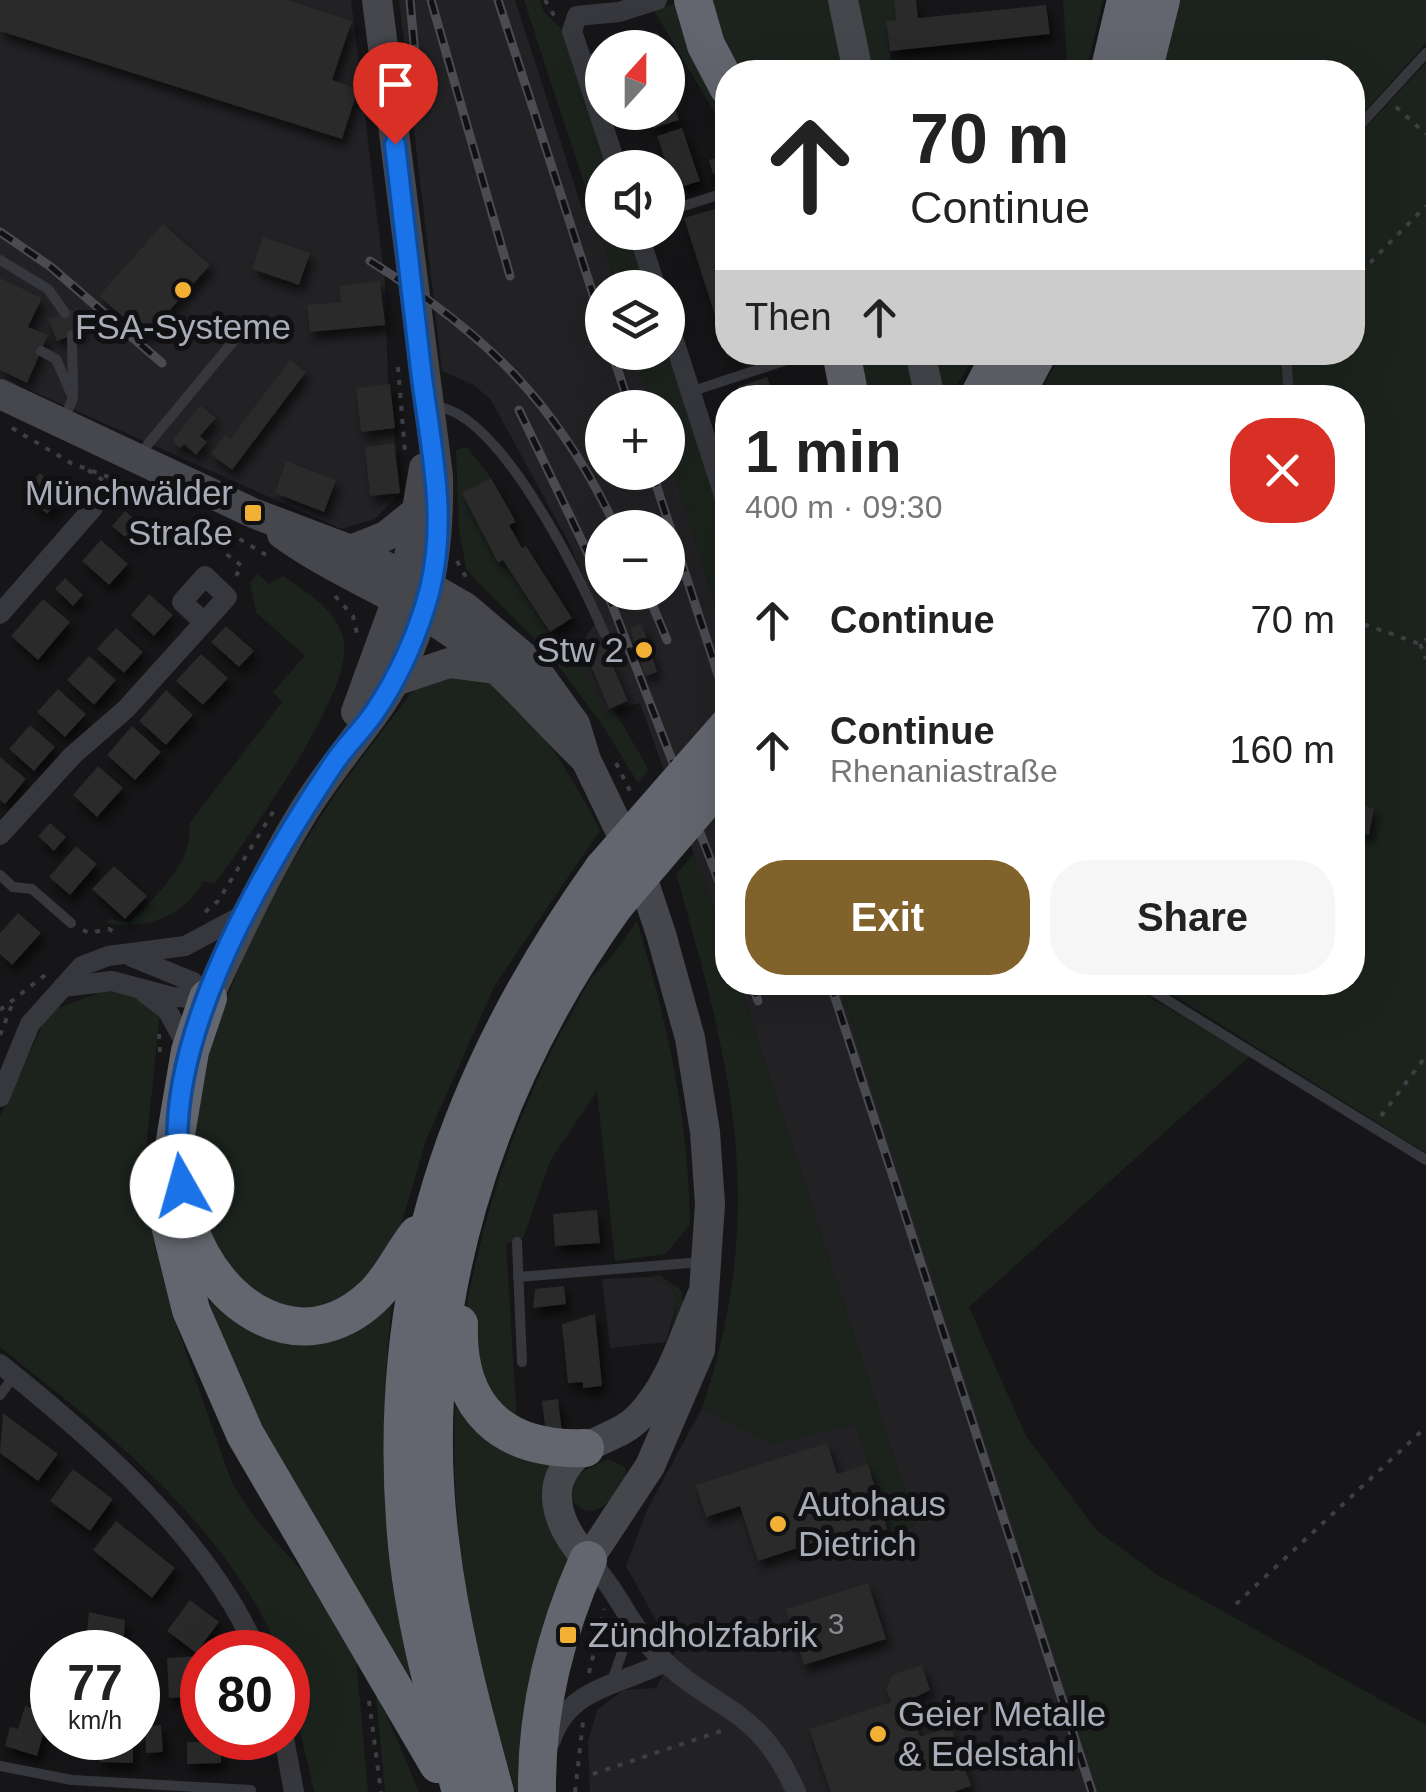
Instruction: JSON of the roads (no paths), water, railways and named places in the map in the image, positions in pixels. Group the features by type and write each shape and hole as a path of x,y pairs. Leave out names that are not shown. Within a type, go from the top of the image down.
{"highway":[{"path":"693,0 715,61"},
{"path":"1112,60 1126,0"},
{"path":"1146,60 1161,0"},
{"path":"495,1792 450,1613 439,1537 434,1460 444,1225 482,1069 553,939 603,869 715,741"},
{"path":"461,1792 422,1637 404,1503 406,1358 413,1291 514,1075 559,989 615,905 715,789"},
{"path":"208,998 190,1052 166,1188 170,1225 192,1310 224,1392 454,1792"},
{"path":"175,1150 186,1217 209,1274 238,1304 276,1322 320,1323 358,1308 444,1225"},
{"path":"444,1225 458,1350 468,1388 482,1411 526,1442 598,1443"},
{"path":"537,1788 543,1697 551,1661 602,1549"}],"main road":[{"path":"208,998 247,913 334,762 436,556 438,476 430,446 378,0"},
{"path":"843,0 856,60"},
{"path":"0,394 68,411 136,459 252,512 351,550 414,594 586,760"},
{"path":"334,762 374,714 392,682 414,594 417,511 430,446"},
{"path":"351,550 386,536 417,511"},
{"path":"252,512 320,562 464,607"},
{"path":"436,556 464,607 531,663 562,700 641,874 690,1038 705,1132 707,1262 700,1350 660,1446 602,1549"},
{"path":"392,682 448,664 497,670"},
{"path":"602,1549 565,1531 557,1510 558,1478 598,1443 639,1418 664,1384 702,1294"},
{"path":"598,1443 634,1458 637,1487"},
{"path":"557,1510 585,1522 602,1549"}],"street":[{"path":"585,49 572,31 577,16 619,12 657,0"},
{"path":"683,370 715,468"},
{"path":"0,614 93,508"},
{"path":"0,835 73,755 126,709 227,597 204,576 182,602 204,622"},
{"path":"0,1098 30,1024 82,966 124,948 185,946 247,913"},
{"path":"124,948 193,982 208,998"},
{"path":"63,987 112,981 172,996 208,998"},
{"path":"135,986 167,1010 190,1052"},
{"path":"7,1370 82,1435 204,1559 245,1630"},
{"path":"602,1549 633,1620 665,1662 750,1721 774,1747 796,1792"},
{"path":"537,1788 562,1716 586,1694 665,1662"},
{"path":"288,1760 294,1792"}],"lane":[{"path":"1365,121 1426,52"},
{"path":"685,206 715,196"},
{"path":"0,260 48,289 64,313"},
{"path":"136,459 240,332"},
{"path":"68,411 76,354 72,335"},
{"path":"41,351 56,359 68,411"},
{"path":"690,392 775,365"},
{"path":"426,406 442,406 464,416 509,467 578,574 604,633"},
{"path":"0,875 13,887 32,889 71,923"},
{"path":"1159,995 1426,1160"},
{"path":"517,1242 522,1362"},
{"path":"518,1277 707,1262"},
{"path":"0,1395 7,1370"},
{"path":"612,1682 633,1620"},
{"path":"0,1766 72,1780 251,1790"}],"railway":[{"path":"410,0 419,98"},
{"path":"431,0 510,276"},
{"path":"498,0 585,270"},
{"path":"0,232 51,267 162,363"},
{"path":"370,261 449,316 514,375 569,443 607,510"},
{"path":"618,370 624,390"},
{"path":"519,410 585,548"},
{"path":"658,490 715,665"},
{"path":"614,610 715,871"},
{"path":"654,610 667,640"},
{"path":"756,995 758,1001"},
{"path":"834,995 1092,1792"}],"place":[{"name":"FSA-Systeme","path":"183,290"},
{"name":"Münchwälder Straße","path":"253,513"},
{"name":"Stw 2","path":"644,650"},
{"name":"Autohaus Dietrich","path":"778,1524"},
{"name":"Zündholzfabrik","path":"568,1635"},
{"name":"Geier Metalle & Edelstahl","path":"878,1734"}]}
